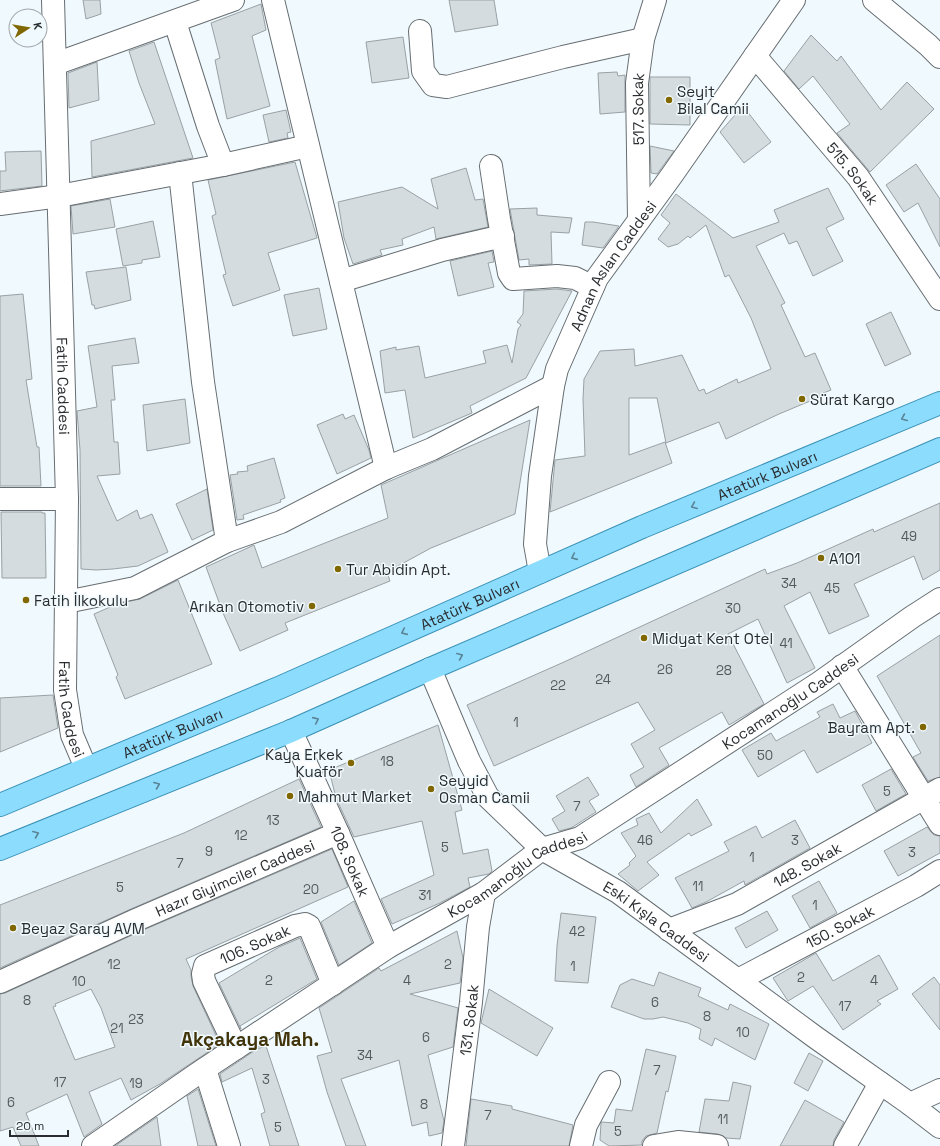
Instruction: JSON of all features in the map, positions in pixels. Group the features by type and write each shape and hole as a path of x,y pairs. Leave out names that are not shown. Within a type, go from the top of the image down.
{"main road":[{"name":"Atatürk Bulvarı","path":"0,805 281,687 642,527 940,403"},
{"path":"0,849 291,731 430,669 940,449"}],"street":[{"name":"Fatih Caddesi","path":"53,0 67,499 65,690 72,735 86,768"},
{"path":"55,64 233,0"},
{"path":"273,0 386,468"},
{"name":"517. Sokak","path":"639,220 637,83 643,39 655,0"},
{"name":"Adnan Aslan Caddesi","path":"540,572 535,536 540,476 552,386 557,369 593,287 597,278 756,56 794,0"},
{"path":"874,0 936,46"},
{"path":"175,22 208,126 223,166"},
{"path":"420,31 423,71 433,84 447,87 563,57 643,39"},
{"name":"515. Sokak","path":"756,56 858,176 940,299"},
{"path":"0,204 58,196 223,166 308,146"},
{"path":"492,166 509,273 513,279 557,276 575,278 593,287"},
{"path":"180,173 203,382 226,541"},
{"path":"340,281 442,250 503,236"},
{"path":"66,602 135,588 226,541 281,522 386,468 432,449 552,386"},
{"path":"0,499 67,499"},
{"name":"Kocamanoğlu Caddesi","path":"93,1146 236,1048 388,947 484,893 542,850 580,838 694,765 940,599"},
{"path":"842,666 932,794 940,824"},
{"name":"Eski Kışla Caddesi","path":"430,669 469,761 488,797 542,850 618,892 940,1127"},
{"name":"108. Sokak","path":"291,731 388,947"},
{"name":"148. Sokak","path":"669,930 737,904 932,794"},
{"name":"Hazır Giyimciler Caddesi","path":"0,982 136,920 338,833"},
{"name":"150. Sokak","path":"738,980 916,886 940,871"},
{"name":"131. Sokak","path":"453,1146 471,1002 478,927 484,893"},
{"name":"106. Sokak","path":"236,1048 204,981 205,966 295,926 305,924 309,926 334,984"},
{"path":"205,1069 229,1146"},
{"path":"581,1146 586,1125 609,1082"},
{"path":"845,1146 880,1083"},
{"path":"910,1104 940,1090"},
{"path":"654,1146 678,1142 691,1145 717,1146"}],"building":[{"path":"83,0 100,0 101,14 86,19"},
{"path":"449,0 494,0 498,25 455,32"},
{"path":"261,4 266,30 252,36 270,106 227,119 215,60 220,58 211,23"},
{"path":"811,35 837,61 841,56 881,110 907,82 934,109 870,172 837,133 850,124 813,76 799,89 784,71"},
{"path":"403,37 409,78 372,83 366,42"},
{"path":"154,42 193,158 92,177 91,141 155,124 139,83 129,51"},
{"path":"97,62 99,100 69,108 68,73"},
{"path":"617,72 618,76 625,75 625,112 600,114 598,73"},
{"name":"Seyit Bilal Camii","path":"650,77 690,77 690,125 650,124"},
{"path":"743,106 771,142 744,163 720,132"},
{"path":"286,110 291,132 287,133 288,138 269,142 263,115"},
{"path":"650,146 674,151 657,174 651,173"},
{"path":"41,151 42,186 0,191 0,171 6,171 5,152"},
{"path":"295,162 317,238 268,253 280,290 233,306 223,275 226,274 212,216 216,214 208,180"},
{"path":"916,164 940,199 940,247 918,203 904,212 886,185"},
{"path":"466,168 475,200 483,199 488,227 436,239 434,227 402,239 403,245 380,250 382,255 353,264 344,238 338,202 402,187 438,209 431,179"},
{"path":"828,188 844,219 826,228 843,261 813,276 797,241 789,244 784,233 756,246 785,303 781,305 805,357 815,353 831,390 821,394 822,396 726,439 719,422 666,443 657,398 629,398 629,455 665,442 672,463 550,512 555,460 585,456 583,399 584,379 600,351 634,349 635,366 682,355 699,391 704,389 706,394 737,379 738,383 771,369 751,318 729,275 725,277 706,225 690,238 688,236 678,244 668,247 658,239 670,223 661,215 676,194 733,238 779,222 774,210"},
{"path":"110,199 115,227 73,234 71,206"},
{"path":"537,208 537,215 572,218 569,233 551,232 552,264 529,265 529,259 519,260 510,209"},
{"path":"153,221 160,257 142,260 142,263 123,266 116,229"},
{"path":"585,222 619,226 603,248 582,245"},
{"path":"492,251 494,262 488,263 494,287 458,296 450,261"},
{"path":"126,267 131,300 95,309 94,305 92,305 86,272"},
{"path":"319,288 327,329 293,336 284,295"},
{"path":"557,289 572,291 526,378 470,406 472,413 413,438 405,390 385,393 380,351 396,347 396,350 419,346 425,378 486,363 483,351 507,345 512,363 518,329 521,325 517,322 523,314 524,291"},
{"path":"23,294 32,379 26,380 37,447 39,447 41,486 0,486 0,296"},
{"path":"891,312 911,354 885,366 866,324"},
{"path":"135,338 139,363 112,366 115,400 111,400 114,442 118,442 120,474 97,476 117,521 137,510 140,519 152,514 168,552 138,566 96,570 81,569 80,450 77,411 97,407 88,346"},
{"path":"185,399 190,443 147,451 143,405"},
{"path":"343,414 345,419 354,415 371,458 337,474 317,425"},
{"path":"530,420 515,514 431,548 387,572 390,581 285,623 288,630 240,651 223,613 206,567 254,545 262,568 388,518 381,485"},
{"path":"274,458 285,498 280,500 281,502 243,515 244,519 237,520 230,475 238,474 237,472 248,471 247,466"},
{"path":"207,489 213,530 192,540 176,504"},
{"path":"940,503 940,570 923,580 914,556 854,584 869,616 829,634 810,592 784,606 815,668 787,683 758,619 728,634 764,704 729,725 722,712 659,748 669,765 636,787 630,775 644,767 631,744 655,730 638,702 494,766 467,705 765,569 767,574 797,563 873,529 874,532"},
{"path":"1,512 45,513 46,578 2,578"},
{"path":"178,580 212,664 125,699 116,677 118,675 94,614 117,604 140,599"},
{"name":"Bayram Apt.","path":"940,635 940,777 928,781 913,757 921,753 877,676"},
{"path":"53,695 58,728 0,752 0,698"},
{"path":"833,704 840,718 855,711 872,743 817,773 804,750 758,777 742,750 771,733 776,741 820,717 817,712"},
{"path":"438,725 462,810 455,812 463,854 488,849 492,871 489,874 468,878 470,887 440,903 392,924 381,899 434,875 422,821 354,837 336,798 329,770"},
{"path":"891,769 906,794 876,811 862,785"},
{"path":"588,777 599,795 589,801 596,812 571,828 559,831 552,819 565,811 556,796"},
{"path":"299,779 321,827 131,909 0,968 0,905 184,833"},
{"path":"697,799 712,825 691,836 689,833 647,862 659,875 638,891 618,874 630,865 629,863 636,856 621,833 638,825 636,819 649,813 661,833"},
{"path":"795,820 810,848 745,885 744,881 692,908 675,878 729,851 724,842 756,826 762,838"},
{"path":"927,827 934,835 940,836 940,853 898,876 884,851"},
{"path":"332,849 348,887 186,959 191,970 193,986 220,1044 160,1084 131,1100 121,1078 89,1092 102,1124 84,1137 67,1094 26,1113 39,1146 21,1146 13,1127 0,1131 0,994 141,931","holes":["91,989 101,1008 115,1047 75,1060 53,1007 56,1006 55,1004"]},
{"path":"819,881 837,913 810,928 792,896"},
{"path":"354,901 372,943 339,965 321,922"},
{"path":"767,911 778,930 746,948 735,928"},
{"path":"561,913 596,917 588,983 555,981"},
{"path":"457,931 463,958 460,983 410,994 458,1008 453,1047 428,1055 444,1121 442,1133 429,1136 427,1122 412,1126 399,1060 341,1079 366,1146 346,1146 327,1092 317,1056 332,1052 319,1008 379,968 381,971"},
{"path":"300,938 317,979 240,1026 241,1029 219,983 279,947"},
{"path":"816,953 833,981 879,955 898,989 877,1001 881,1004 843,1030 813,986 788,1001 773,978"},
{"path":"659,972 701,988 698,996 728,1010 730,1004 769,1024 755,1060 715,1038 712,1046 699,1039 701,1029 688,1023 663,1017 644,1019 611,1007 620,985 632,979 654,986"},
{"path":"934,977 940,985 940,1030 912,994"},
{"path":"489,989 553,1028 537,1056 481,1023"},
{"path":"266,1046 299,1146 270,1146 261,1114 265,1112 252,1068 222,1082 220,1074 257,1049"},
{"path":"646,1049 676,1056 668,1092 666,1091 657,1133 646,1136 642,1141 642,1145 609,1146 600,1140 601,1123 614,1123 616,1109 632,1111"},
{"path":"809,1053 823,1061 808,1091 794,1083"},
{"path":"733,1082 751,1086 740,1139 726,1138 718,1134 699,1132 705,1099 729,1101"},
{"path":"198,1089 216,1146 198,1146 187,1096"},
{"path":"471,1099 512,1106 512,1109 573,1125 569,1146 466,1146"},
{"path":"805,1100 844,1122 834,1140 833,1146 780,1146"},
{"path":"157,1117 161,1146 115,1146"}],"place":[{"name":"Seyit Bilal Camii","path":"669,100"},
{"name":"Sürat Kargo","path":"802,399"},
{"name":"A101","path":"821,558"},
{"name":"Tur Abidin Apt.","path":"338,569"},
{"name":"Fatih İlkokulu","path":"26,600"},
{"name":"Arıkan Otomotiv","path":"312,606"},
{"name":"Midyat Kent Otel","path":"644,638"},
{"name":"Bayram Apt.","path":"923,727"},
{"name":"Kaya Erkek Kuaför","path":"351,763"},
{"name":"Seyyid Osman Camii","path":"431,789"},
{"name":"Mahmut Market","path":"290,796"},
{"name":"Beyaz Saray AVM","path":"13,928"}],"district":[{"name":"Akçakaya Mah.","path":"250,1039"}]}
